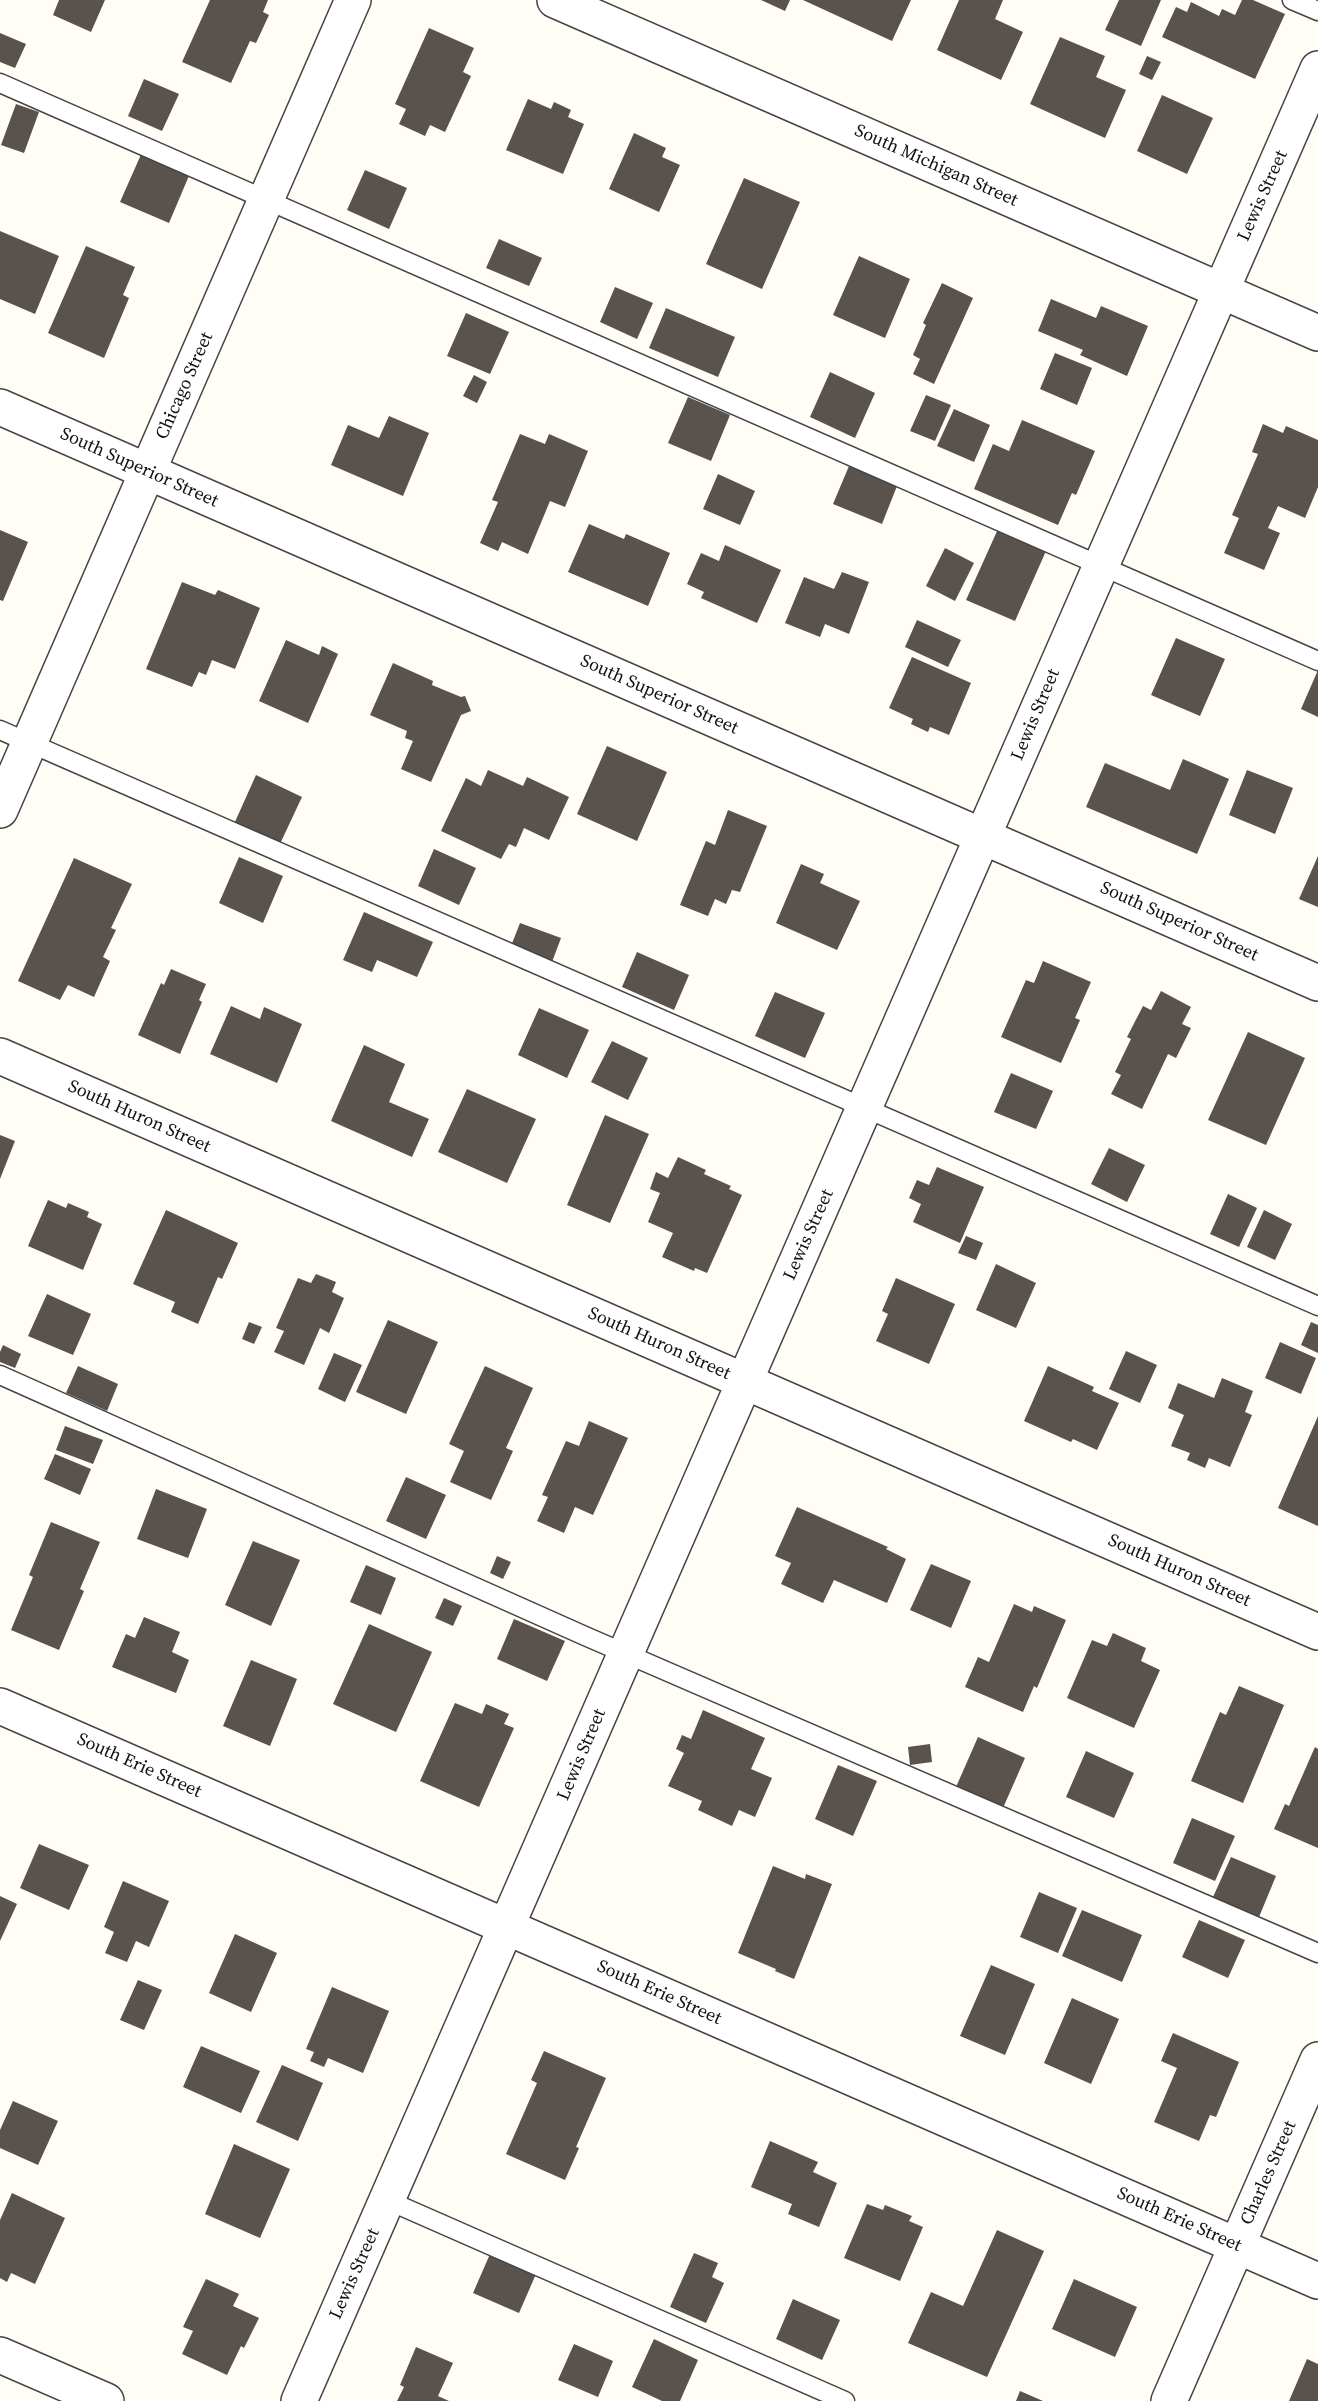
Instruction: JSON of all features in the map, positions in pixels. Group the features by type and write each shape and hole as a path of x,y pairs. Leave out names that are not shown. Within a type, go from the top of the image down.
{"street":[{"name":"Chicago Street","path":"0,810 15,737 148,472 353,0"},
{"name":"South Michigan Street","path":"555,0 1318,333"},
{"name":"Lewis Street","path":"299,2401 1318,69"},
{"name":"South Superior Street","path":"0,407 1318,983"},
{"name":"South Huron Street","path":"0,1056 1318,1632"},
{"name":"South Erie Street","path":"0,1706 1318,2281"},
{"name":"Charles Street","path":"1169,2401 1318,2060"},
{"path":"0,2355 106,2401"}],"lane":[{"path":"1292,0 1318,11"},
{"path":"0,83 1318,661"},
{"path":"15,737 1318,1306"},
{"path":"0,1375 625,1654 1318,1953"},
{"path":"387,2200 845,2401"}],"building":[{"path":"59,0 105,0 91,32 53,15"},
{"path":"210,0 268,0 263,12 269,15 256,43 250,41 231,83 182,62"},
{"path":"761,0 790,0 785,11"},
{"path":"803,0 911,0 892,41"},
{"path":"959,0 1003,0 995,19 1023,32 1001,80 937,50"},
{"path":"1119,0 1161,0 1141,46 1105,30"},
{"path":"1242,0 1253,0 1285,14 1255,79 1162,37 1176,7 1187,12 1191,2 1219,16 1222,9 1235,15"},
{"path":"429,28 474,48 463,72 471,76 445,132 430,125 425,136 399,124 406,109 395,104"},
{"path":"0,33 26,44 15,68 0,62"},
{"path":"1060,37 1105,56 1096,77 1126,90 1105,138 1030,104"},
{"path":"1147,56 1161,62 1152,80 1139,74"},
{"path":"144,79 179,94 162,131 128,116"},
{"path":"1162,95 1213,118 1187,174 1137,151"},
{"path":"528,99 551,109 554,102 571,110 568,117 584,124 563,174 506,150"},
{"path":"16,104 39,112 24,153 1,145"},
{"path":"634,133 666,148 662,157 680,165 659,212 609,189"},
{"path":"143,150 191,171 169,223 120,202"},
{"path":"365,170 407,188 389,229 347,210"},
{"path":"744,178 800,202 762,289 706,264"},
{"path":"0,231 59,256 35,314 0,299"},
{"path":"499,239 542,258 529,286 486,268"},
{"path":"86,246 135,267 123,295 129,298 104,358 48,333"},
{"path":"859,256 910,279 885,338 833,315"},
{"path":"942,283 973,298 934,384 913,374 920,359 913,355 926,325 923,323"},
{"path":"615,287 653,303 637,339 600,322"},
{"path":"1051,299 1096,318 1101,306 1148,326 1127,376 1080,355 1083,350 1038,331"},
{"path":"666,308 735,337 718,377 649,348"},
{"path":"466,313 509,332 490,374 447,356"},
{"path":"1055,353 1092,368 1077,405 1040,389"},
{"path":"830,372 875,393 855,438 810,417"},
{"path":"474,375 487,382 477,403 463,396"},
{"path":"926,395 951,405 935,441 910,431"},
{"path":"688,397 730,415 711,461 668,443"},
{"path":"954,409 990,425 974,462 937,446"},
{"path":"389,416 429,433 403,496 331,465 348,425 379,438"},
{"path":"1022,420 1095,451 1076,495 1072,493 1058,525 974,489 993,444 1009,451"},
{"path":"1263,424 1283,433 1286,426 1318,440 1318,487 1305,518 1278,506 1268,528 1280,533 1264,570 1224,553 1239,518 1232,515 1258,454 1252,452"},
{"path":"520,434 545,444 549,434 588,451 565,507 550,501 528,554 502,542 498,551 480,543 498,502 492,500"},
{"path":"849,466 897,486 882,524 833,504"},
{"path":"718,474 755,491 740,525 703,509"},
{"path":"589,524 624,539 626,534 670,553 648,606 568,572"},
{"path":"998,529 1046,551 1015,621 966,600"},
{"path":"0,530 28,542 3,601 0,600"},
{"path":"725,545 781,570 757,623 701,598 704,592 687,584 701,553 719,561"},
{"path":"945,548 974,563 955,601 926,586"},
{"path":"842,572 869,582 849,634 825,624 820,637 785,623 804,577 834,589"},
{"path":"182,582 215,595 218,590 260,608 235,669 212,660 206,675 199,672 192,687 146,669"},
{"path":"917,620 961,640 948,667 905,647"},
{"path":"1176,638 1225,659 1200,716 1151,695"},
{"path":"286,640 319,655 322,646 338,654 308,723 259,701"},
{"path":"912,657 971,683 949,735 930,727 928,732 911,724 913,719 889,708"},
{"path":"393,663 433,681 432,685 461,697 465,696 471,711 461,715 431,782 401,769 413,741 405,738 407,731 370,715"},
{"path":"1318,670 1318,717 1301,709"},
{"path":"607,746 667,772 637,841 577,814"},
{"path":"1183,759 1229,779 1197,854 1086,807 1105,763 1170,790"},
{"path":"488,770 523,786 527,777 569,797 549,840 524,828 516,847 509,844 501,859 441,831 466,778 481,786"},
{"path":"1247,770 1293,788 1275,834 1229,815"},
{"path":"256,775 302,797 279,846 234,824"},
{"path":"728,810 767,826 740,892 732,890 726,904 715,899 708,916 680,905 706,841 715,845"},
{"path":"434,849 476,868 459,905 418,886"},
{"path":"1318,856 1318,907 1299,899"},
{"path":"239,857 283,876 263,923 219,903"},
{"path":"74,858 132,884 111,928 116,930 103,957 110,961 94,997 68,985 60,1000 18,981"},
{"path":"801,864 824,874 820,883 860,901 837,950 776,923"},
{"path":"364,912 433,942 417,977 377,960 372,972 343,960"},
{"path":"520,923 561,938 552,962 511,946"},
{"path":"637,952 689,975 674,1010 622,987"},
{"path":"1043,961 1091,982 1075,1018 1080,1020 1061,1063 1001,1037 1026,980 1034,983"},
{"path":"171,969 206,984 199,1000 202,1002 180,1054 138,1035 161,983 164,985"},
{"path":"1161,991 1191,1007 1182,1024 1191,1028 1176,1058 1168,1054 1142,1109 1111,1094 1121,1075 1115,1072 1131,1039 1127,1037 1143,1006 1151,1010"},
{"path":"775,992 825,1013 805,1058 755,1036"},
{"path":"231,1006 260,1019 264,1007 302,1024 277,1083 210,1054"},
{"path":"539,1008 589,1030 567,1078 518,1055"},
{"path":"1248,1032 1305,1058 1266,1145 1208,1120"},
{"path":"612,1041 648,1058 628,1100 591,1082"},
{"path":"364,1045 405,1064 389,1102 429,1119 412,1157 331,1121"},
{"path":"1011,1073 1053,1091 1036,1129 994,1112"},
{"path":"467,1089 536,1119 507,1183 438,1152"},
{"path":"605,1115 649,1134 610,1223 567,1205"},
{"path":"0,1135 15,1141 0,1179"},
{"path":"1109,1148 1145,1165 1127,1202 1091,1184"},
{"path":"678,1157 706,1170 704,1174 731,1186 729,1189 742,1195 707,1273 695,1268 694,1271 662,1257 673,1233 648,1222 660,1193 650,1189 656,1172 668,1178"},
{"path":"937,1167 984,1187 960,1243 913,1222 921,1204 909,1198 917,1180 929,1185"},
{"path":"1228,1194 1257,1208 1239,1247 1210,1234"},
{"path":"48,1200 66,1208 68,1203 89,1212 87,1217 102,1224 83,1270 28,1246"},
{"path":"166,1210 238,1243 222,1279 218,1277 198,1324 171,1312 175,1302 133,1284"},
{"path":"1264,1210 1292,1224 1275,1260 1247,1247"},
{"path":"966,1236 983,1243 976,1260 958,1253"},
{"path":"996,1264 1036,1283 1016,1328 976,1310"},
{"path":"316,1274 336,1282 332,1292 344,1298 329,1333 320,1328 304,1365 274,1352 284,1331 276,1328 298,1278 311,1283"},
{"path":"896,1278 955,1304 929,1364 876,1341 888,1314 882,1311"},
{"path":"47,1294 91,1314 73,1355 28,1336"},
{"path":"388,1320 438,1342 406,1414 356,1392"},
{"path":"249,1322 262,1327 254,1344 242,1339"},
{"path":"1311,1322 1318,1325 1318,1353 1301,1345"},
{"path":"1280,1342 1316,1358 1301,1394 1265,1378"},
{"path":"3,1345 21,1354 15,1368 0,1362"},
{"path":"1126,1351 1157,1365 1140,1403 1109,1389"},
{"path":"334,1353 362,1365 345,1402 318,1389"},
{"path":"78,1366 118,1384 107,1411 66,1393"},
{"path":"485,1366 533,1388 506,1448 513,1451 491,1500 450,1482 464,1451 449,1444"},
{"path":"1048,1366 1094,1387 1092,1391 1119,1403 1097,1450 1073,1439 1071,1442 1024,1421"},
{"path":"1222,1378 1253,1391 1245,1412 1252,1415 1230,1467 1209,1458 1205,1468 1187,1460 1190,1453 1171,1446 1184,1415 1168,1408 1178,1383 1214,1398"},
{"path":"1318,1416 1318,1526 1278,1508"},
{"path":"589,1421 628,1438 593,1515 575,1507 564,1533 537,1521 548,1497 542,1495 566,1441 579,1446"},
{"path":"65,1426 103,1440 93,1464 56,1450"},
{"path":"55,1454 91,1469 80,1495 44,1479"},
{"path":"406,1477 446,1495 426,1539 386,1521"},
{"path":"156,1489 207,1509 188,1558 137,1539"},
{"path":"797,1507 888,1547 886,1549 906,1559 887,1603 834,1580 823,1603 781,1584 791,1563 775,1556"},
{"path":"51,1522 100,1542 80,1589 84,1591 59,1650 11,1630 33,1577 29,1575"},
{"path":"253,1541 300,1560 271,1626 225,1605"},
{"path":"497,1556 511,1562 503,1579 490,1573"},
{"path":"931,1564 971,1581 951,1628 910,1610"},
{"path":"366,1565 396,1578 381,1615 350,1602"},
{"path":"444,1598 462,1606 453,1626 435,1618"},
{"path":"1014,1604 1032,1612 1034,1606 1066,1620 1037,1688 1034,1686 1023,1712 965,1687 978,1657 989,1662"},
{"path":"144,1617 180,1632 172,1652 189,1660 176,1693 112,1667 126,1634 135,1638"},
{"path":"514,1619 565,1641 547,1681 497,1659"},
{"path":"369,1624 432,1652 396,1732 333,1704"},
{"path":"1113,1633 1146,1648 1141,1661 1160,1670 1134,1728 1067,1698 1092,1640 1107,1646"},
{"path":"251,1660 297,1679 270,1746 223,1726"},
{"path":"1239,1686 1284,1705 1243,1803 1191,1781 1220,1712 1226,1715"},
{"path":"455,1703 482,1714 486,1704 509,1714 504,1724 514,1728 479,1807 420,1781"},
{"path":"703,1710 765,1738 751,1769 772,1778 755,1817 739,1810 732,1826 698,1810 702,1801 668,1786 684,1753 676,1749 682,1735 691,1739"},
{"path":"978,1737 1025,1758 1003,1808 956,1787"},
{"path":"930,1744 932,1762 910,1765 908,1747"},
{"path":"1315,1747 1318,1749 1318,1848 1274,1829 1285,1804 1289,1806"},
{"path":"1086,1751 1134,1773 1114,1818 1066,1797"},
{"path":"838,1765 877,1781 853,1836 815,1819"},
{"path":"1192,1818 1235,1836 1215,1881 1173,1863"},
{"path":"39,1844 89,1865 69,1910 20,1888"},
{"path":"1231,1857 1276,1876 1259,1917 1213,1897"},
{"path":"773,1866 805,1879 806,1874 832,1884 794,1979 738,1953"},
{"path":"123,1881 169,1901 149,1947 136,1941 127,1962 105,1953 114,1932 104,1927"},
{"path":"1039,1892 1077,1908 1058,1953 1020,1937"},
{"path":"0,1896 17,1904 0,1941"},
{"path":"1082,1910 1142,1935 1122,1982 1062,1956"},
{"path":"1199,1920 1245,1940 1228,1978 1182,1957"},
{"path":"235,1934 277,1953 251,2012 209,1993"},
{"path":"991,1965 1035,1984 1005,2055 960,2036"},
{"path":"138,1980 162,1990 144,2030 120,2020"},
{"path":"332,1987 389,2011 363,2073 328,2058 324,2067 310,2061 314,2052 306,2049"},
{"path":"1072,1998 1119,2019 1091,2084 1044,2063"},
{"path":"1173,2033 1239,2062 1216,2117 1210,2115 1199,2141 1154,2122 1177,2068 1161,2061"},
{"path":"201,2046 260,2071 241,2113 183,2087"},
{"path":"544,2051 606,2078 576,2147 579,2148 565,2180 506,2154 537,2083 531,2080"},
{"path":"282,2065 323,2083 298,2141 256,2122"},
{"path":"13,2101 58,2121 38,2165 0,2148 0,2130"},
{"path":"770,2141 818,2162 813,2172 837,2183 819,2227 788,2214 792,2204 751,2187"},
{"path":"234,2144 290,2169 260,2238 205,2214"},
{"path":"12,2193 65,2218 35,2284 11,2273 7,2282 0,2278 0,2220"},
{"path":"867,2204 883,2210 885,2205 912,2216 909,2221 923,2227 900,2281 844,2258"},
{"path":"997,2230 1044,2251 987,2377 908,2343 931,2292 963,2306"},
{"path":"694,2253 718,2263 712,2277 724,2283 706,2323 670,2307"},
{"path":"490,2254 536,2274 519,2313 473,2293"},
{"path":"206,2279 239,2294 233,2306 259,2318 227,2375 182,2354 193,2331 183,2327"},
{"path":"1074,2279 1137,2307 1115,2357 1052,2329"},
{"path":"793,2299 840,2320 822,2360 776,2339"},
{"path":"654,2339 698,2360 680,2401 662,2401 632,2387"},
{"path":"574,2344 613,2361 598,2397 558,2380"},
{"path":"416,2347 453,2363 438,2396 449,2401 397,2401 404,2387 400,2385"},
{"path":"1307,2359 1318,2364 1318,2401 1289,2401"},
{"path":"1020,2391 1043,2401 1016,2401"}]}
